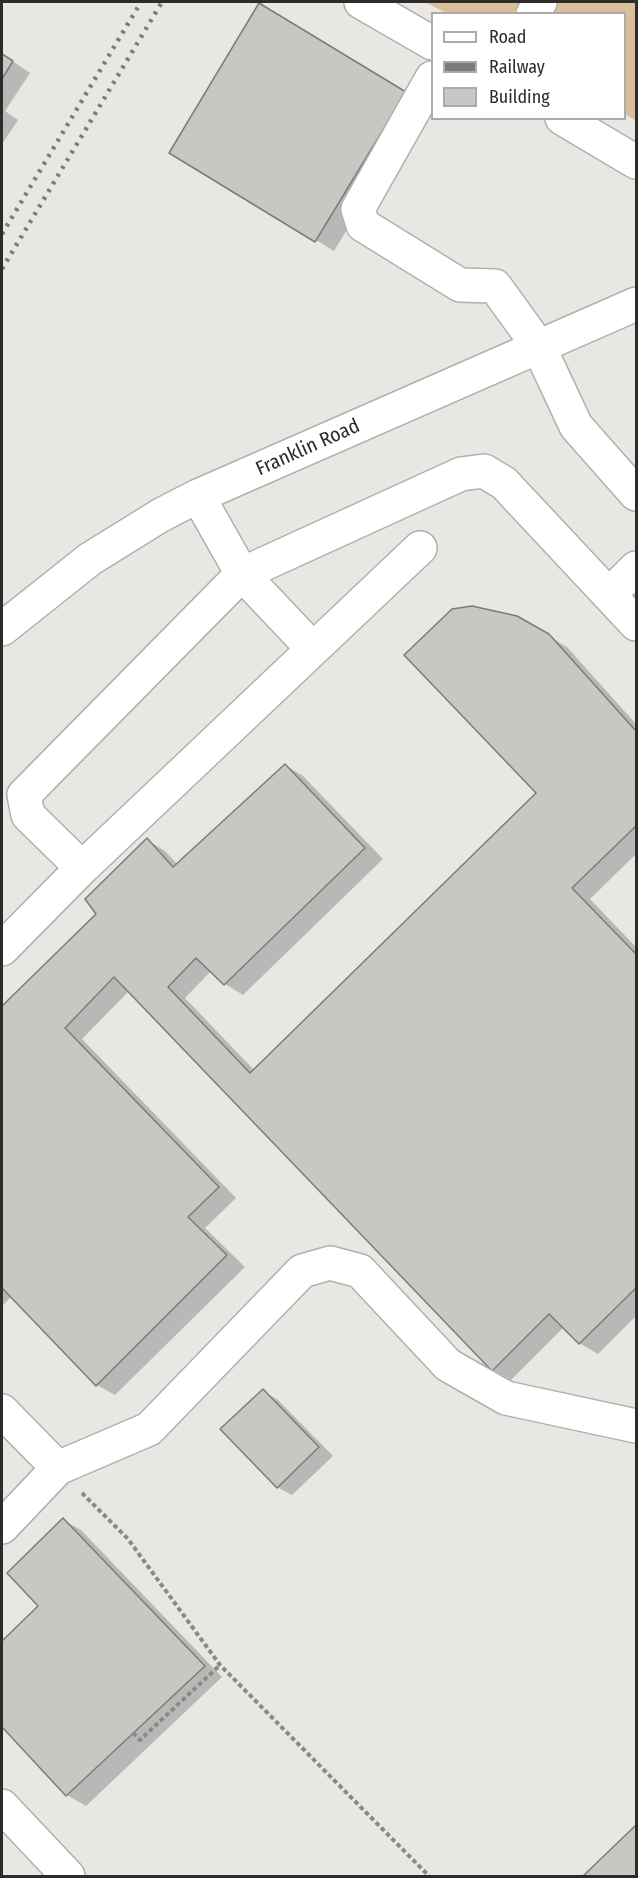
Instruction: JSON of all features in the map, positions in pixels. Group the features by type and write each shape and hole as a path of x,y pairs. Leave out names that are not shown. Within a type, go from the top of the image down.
{"street":[{"path":"360,2 431,42"},
{"path":"431,80 358,208 363,225 460,285 495,286 539,347 576,426 636,494"},
{"path":"565,120 636,162"},
{"name":"Franklin Road","path":"2,629 90,559 134,531 198,496 636,304"},
{"path":"82,868 28,815 24,795 242,574 461,474 484,471 504,483 636,624"},
{"path":"198,496 242,574 313,649"},
{"path":"2,949 82,868 420,548"},
{"path":"609,595 636,568"},
{"path":"2,1527 58,1468 149,1429 302,1271 330,1263 360,1271 448,1365 506,1398 636,1426"},
{"path":"2,1411 58,1468"},
{"path":"2,1806 68,1876"}],"path":[{"path":"58,1468 128,1539 220,1665 429,1876"},
{"path":"133,1733 140,1740 220,1665"}],"shaded area":[{"path":"425,2 636,2 636,121 626,115 626,12 444,12"}],"building":[{"path":"259,3 406,92 315,242 169,153"},
{"path":"2,54 13,61 2,79"},
{"path":"472,606 517,616 549,634 636,731 636,826 572,888 636,954 636,1288 579,1344 549,1314 492,1371 114,977 65,1028 219,1187 188,1217 227,1255 96,1386 2,1288 2,1006 96,914 85,899 147,838 173,867 285,764 365,848 224,985 196,958 168,987 250,1073 536,793 404,655 452,609"},
{"path":"263,1389 319,1447 277,1488 220,1429"},
{"path":"63,1518 205,1666 66,1796 2,1727 2,1641 38,1606 7,1573"},
{"path":"636,1825 636,1876 583,1876"}],"railway":[{"path":"2,234 141,2"},
{"path":"2,269 162,2"}]}
